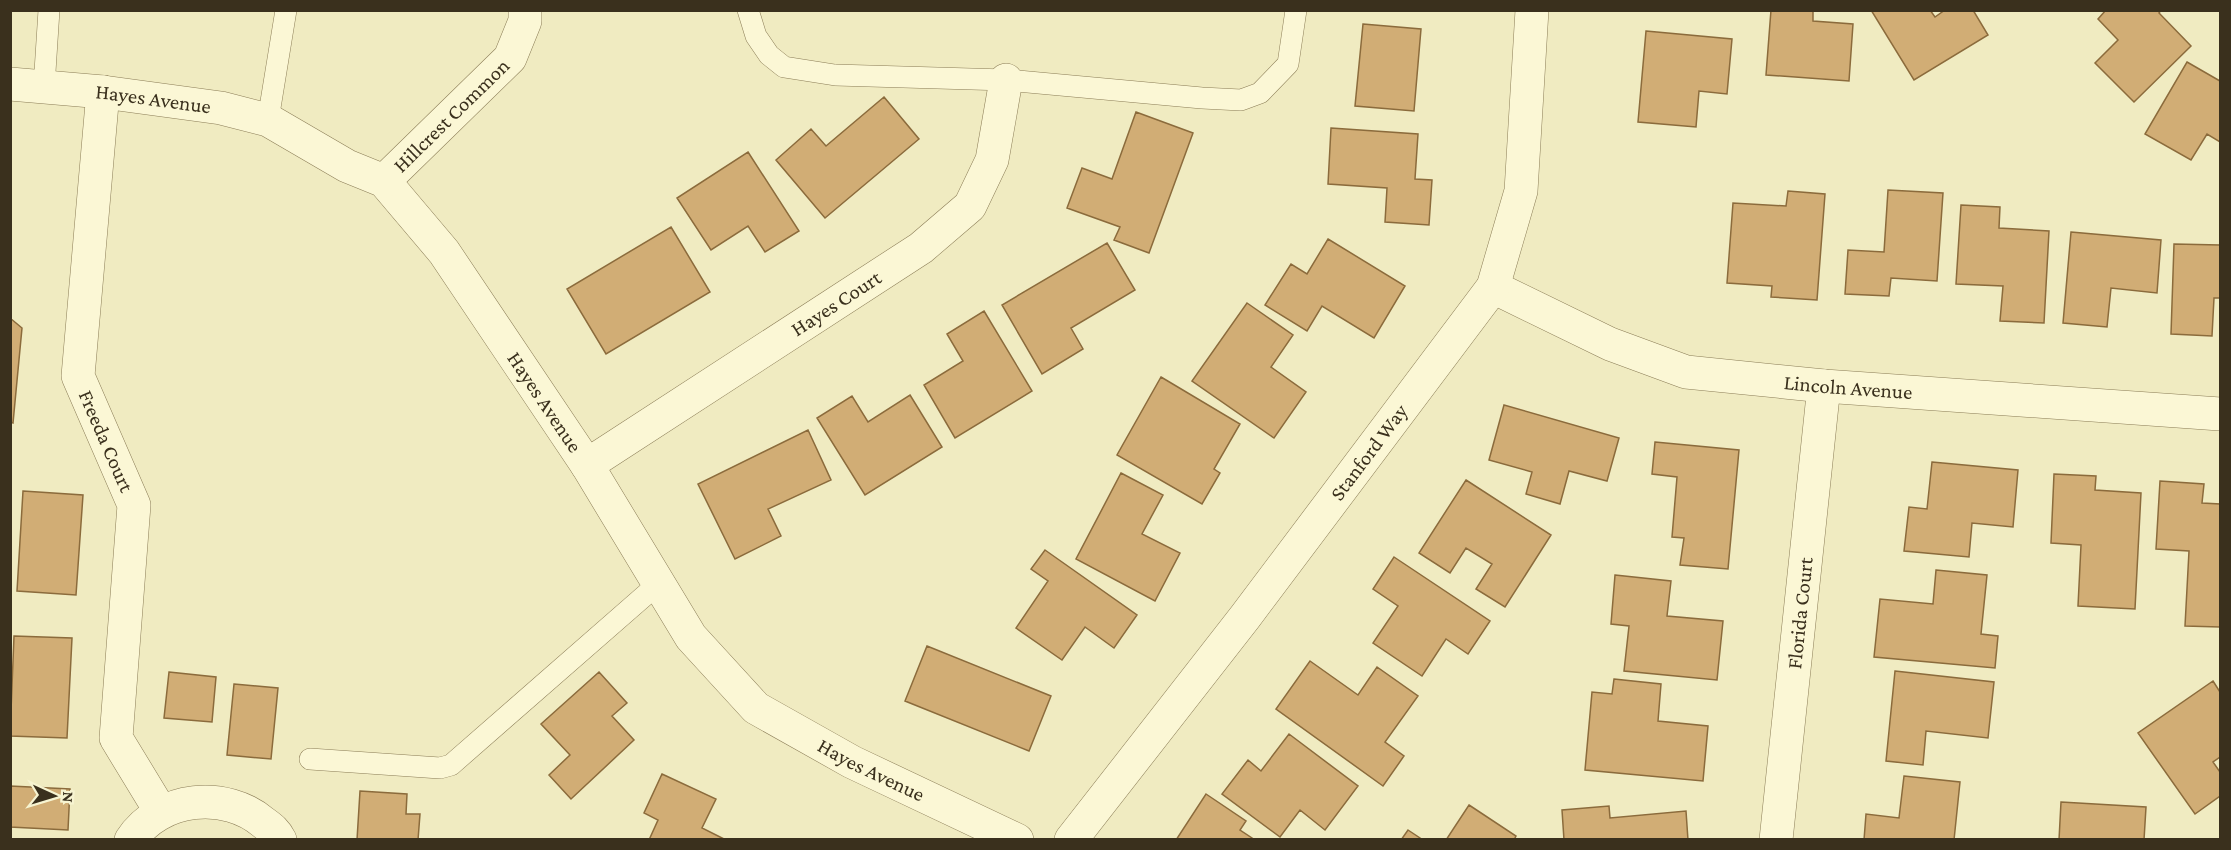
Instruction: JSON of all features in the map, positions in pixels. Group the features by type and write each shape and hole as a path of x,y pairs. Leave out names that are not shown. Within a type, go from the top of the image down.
{"street":[{"name":"Hillcrest Common","path":"384,181 510,58 525,21 525,10"},
{"name":"Stanford Way","path":"1071,840 1245,617 1493,287 1521,191 1532,10"},
{"name":"Hayes Court","path":"587,465 921,248 970,206 992,160 1006,80"},
{"name":"Hayes Avenue","path":"10,84 103,92 221,108 268,120 347,166 384,181 444,252 587,465 691,638 756,708 852,762 1017,840"},
{"name":"Freeda Court","path":"103,92 78,376 134,505 116,738 161,812"},
{"name":"Lincoln Avenue","path":"1493,287 1610,344 1686,372 1824,386 2220,414"},
{"name":"Florida Court","path":"1776,840 1824,386"},
{"path":"131,840 138,830 161,812 191,802 223,802 252,813 277,833 280,840"}],"lane":[{"path":"44,87 49,10"},
{"path":"268,120 286,10"},
{"path":"748,10 756,36 769,54 784,67 835,75 1006,80 1241,100 1260,93 1288,64 1296,10"},
{"path":"310,759 441,768 451,765 658,584"}],"building":[{"path":"1771,10 1813,10 1813,21 1853,24 1849,81 1766,75"},
{"path":"1871,10 1930,10 1935,17 1945,10 1973,10 1988,35 1914,80"},
{"path":"2106,10 2161,10 2159,13 2191,46 2134,102 2095,63 2118,40 2098,19"},
{"path":"1363,24 1421,29 1414,111 1355,106"},
{"path":"1646,31 1732,39 1727,94 1699,91 1696,127 1638,122"},
{"path":"2187,62 2220,81 2220,142 2207,134 2191,160 2145,134"},
{"path":"884,97 919,139 825,218 776,160 811,129 826,146"},
{"path":"1136,112 1193,133 1149,253 1114,240 1120,227 1067,208 1082,168 1112,179"},
{"path":"1331,128 1418,134 1415,179 1432,180 1429,225 1385,222 1387,188 1328,184"},
{"path":"748,152 799,231 765,252 748,226 711,250 677,198"},
{"path":"1888,190 1943,193 1937,281 1891,278 1889,296 1845,294 1848,250 1884,252"},
{"path":"1788,191 1825,194 1817,300 1771,297 1772,286 1727,283 1733,203 1786,206"},
{"path":"1961,205 2000,207 1999,228 2049,231 2044,323 2000,321 2003,286 1956,284"},
{"path":"671,227 710,292 606,354 567,289"},
{"path":"2071,232 2161,240 2157,293 2111,288 2107,327 2063,323"},
{"path":"1328,239 1405,286 1374,338 1322,306 1307,331 1265,305 1291,264 1307,274"},
{"path":"1107,243 1135,290 1071,328 1083,349 1042,374 1002,305"},
{"path":"2174,244 2220,245 2220,298 2214,298 2212,336 2171,334"},
{"path":"1247,303 1293,335 1271,367 1306,392 1274,438 1192,381"},
{"path":"984,311 1032,391 955,438 924,385 963,361 947,334"},
{"path":"10,318 22,328 13,423 10,422"},
{"path":"1161,377 1240,424 1214,469 1220,473 1202,504 1117,455"},
{"path":"910,395 942,447 865,495 817,418 852,396 868,422"},
{"path":"1504,405 1619,438 1607,481 1569,471 1560,504 1526,494 1532,472 1489,460"},
{"path":"808,430 831,480 768,509 781,536 735,559 698,484"},
{"path":"1655,442 1739,450 1728,569 1680,565 1684,538 1672,537 1677,477 1652,474"},
{"path":"1932,462 2018,470 2013,527 1972,523 1969,557 1904,551 1909,507 1927,509"},
{"path":"1121,473 1163,495 1142,534 1180,553 1155,601 1076,559"},
{"path":"2054,474 2096,476 2095,490 2141,493 2135,609 2078,606 2081,545 2051,543"},
{"path":"1466,480 1551,535 1505,607 1476,589 1492,564 1466,548 1450,573 1419,553"},
{"path":"2160,481 2204,484 2202,503 2220,504 2220,627 2185,626 2189,551 2156,549"},
{"path":"23,491 83,495 76,595 17,591"},
{"path":"1045,550 1137,615 1114,648 1085,627 1062,660 1016,628 1048,581 1031,569"},
{"path":"1394,557 1490,621 1468,654 1446,639 1422,676 1373,643 1398,606 1373,589"},
{"path":"1936,570 1987,575 1981,634 1998,636 1995,668 1874,657 1880,599 1933,604"},
{"path":"1615,575 1671,581 1667,616 1723,621 1717,680 1624,671 1629,626 1611,624"},
{"path":"14,636 72,638 67,738 10,736"},
{"path":"927,646 1051,696 1029,751 905,701"},
{"path":"1310,661 1358,695 1377,667 1418,696 1385,742 1404,756 1383,786 1276,709"},
{"path":"1895,671 1994,682 1988,738 1926,731 1923,765 1886,761"},
{"path":"169,672 216,677 212,722 164,718"},
{"path":"599,672 627,703 612,716 634,740 571,799 549,775 570,755 541,724"},
{"path":"1614,679 1661,684 1658,721 1708,726 1703,781 1585,770 1592,692 1612,694"},
{"path":"2213,681 2220,692 2220,757 2213,762 2220,772 2220,796 2195,814 2138,733"},
{"path":"234,684 278,688 271,759 227,755"},
{"path":"1289,734 1358,786 1325,830 1300,810 1280,837 1222,794 1248,760 1261,771"},
{"path":"662,774 716,799 702,828 726,840 649,840 658,820 644,813"},
{"path":"1904,776 1960,782 1954,840 1864,840 1866,814 1899,818"},
{"path":"10,786 70,789 68,830 10,827"},
{"path":"360,791 407,794 406,814 420,814 418,840 357,840"},
{"path":"1206,794 1246,821 1240,830 1255,840 1176,840"},
{"path":"2061,802 2146,807 2144,840 2059,840"},
{"path":"1469,805 1516,836 1514,840 1446,840"},
{"path":"1609,806 1610,818 1686,811 1688,840 1564,840 1562,810"},
{"path":"1408,830 1423,840 1401,840"}]}
